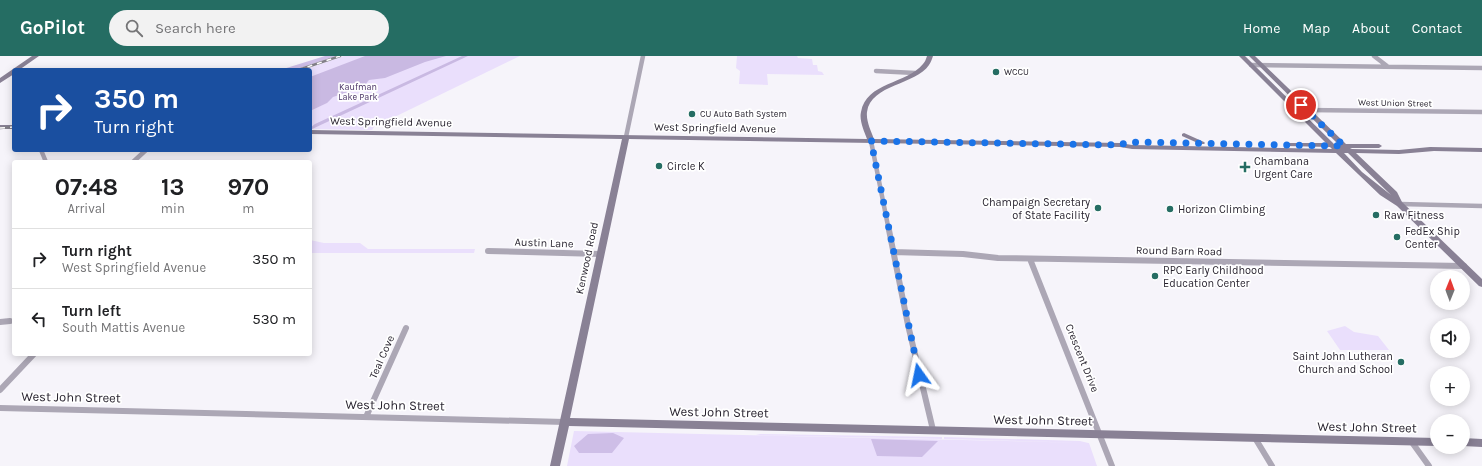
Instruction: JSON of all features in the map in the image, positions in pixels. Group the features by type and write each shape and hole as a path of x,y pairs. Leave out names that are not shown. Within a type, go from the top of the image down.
{"main road":[{"path":"18,68 36,56"},
{"path":"871,141 864,112 870,99 877,92 915,73 926,65 930,56"},
{"path":"1242,56 1337,151 1382,193 1400,204 1482,284"},
{"path":"1252,56 1394,194 1400,204"},
{"path":"0,81 12,72"},
{"path":"0,127 12,127"},
{"name":"West Springfield Avenue","path":"312,132 1120,145 1138,148 1399,152 1482,150"},
{"path":"1184,135 1202,143"},
{"name":"Kenwood Road","path":"555,466 626,137"},
{"name":"West Springfield Avenue","path":"1120,145 1128,142 1332,145 1393,146 1435,150"},
{"name":"West John Street","path":"564,422 1430,442"},
{"path":"1470,442 1482,443"}],"street":[{"name":"Kenwood Road","path":"626,137 643,56"},
{"path":"1374,56 1387,66"},
{"path":"1251,64 1482,68"},
{"path":"876,71 915,73"},
{"name":"West Union Street","path":"1307,110 1482,112"},
{"path":"871,141 893,252 933,430"},
{"path":"134,160 144,152"},
{"path":"1400,204 1482,206"},
{"name":"Austin Lane","path":"488,251 600,254"},
{"name":"Round Barn Road","path":"893,252 963,254 998,258 1030,259 1464,266"},
{"name":"Crescent Drive","path":"1030,259 1112,466"},
{"path":"0,322 10,322"},
{"name":"Teal Cove","path":"366,417 406,328"},
{"path":"0,390 32,356"},
{"name":"West John Street","path":"0,408 564,422"},
{"path":"1256,438 1272,466"},
{"path":"1411,441 1429,466"}],"green space":[{"name":"Kaufman Lake Park","path":"344,56 520,56 374,127 372,130 312,129 312,68 309,68"},
{"path":"737,56 797,56 798,58 812,59 813,65 817,65 818,71 822,72 824,75 767,74 768,85 739,84 740,71 736,68"},
{"path":"312,240 324,243 360,243 368,249 475,249 474,253 312,253"},
{"path":"1345,326 1354,332 1378,336 1389,350 1340,350 1327,331"},
{"path":"574,431 1089,443 1097,466 567,466"},
{"path":"756,435 942,437 942,439"},
{"path":"944,437 1080,441 1088,443 944,439"}],"shaded area":[{"path":"325,56 336,56 300,68 286,68"},
{"path":"365,56 446,56 425,62 385,78 369,80 363,87 333,97 327,103 312,110 312,76"},
{"path":"462,56 468,56 312,129 312,126"},
{"path":"613,433 624,438 612,453 579,453 574,446 588,434"},
{"path":"871,439 938,441 922,457 877,456"}],"railway":[{"path":"304,68 340,56"},
{"path":"0,128 12,127"}],"place":[{"name":"WCCU","path":"996,72"},
{"name":"CU Auto Bath System","path":"692,114"},
{"name":"Circle K","path":"659,166"},
{"name":"Chambana Urgent Care","path":"1245,167"},
{"name":"Champaign Secretary of State Facility","path":"1098,208"},
{"name":"Horizon Climbing","path":"1170,209"},
{"name":"Raw Fitness","path":"1376,215"},
{"name":"FedEx Ship Center","path":"1397,237"},
{"name":"RPC Early Childhood Education Center","path":"1155,276"},
{"name":"Saint John Lutheran Church and School","path":"1401,362"}],"route":[{"path":"919,375 871,141 1120,145 1128,142 1344,146 1301,105"}]}
